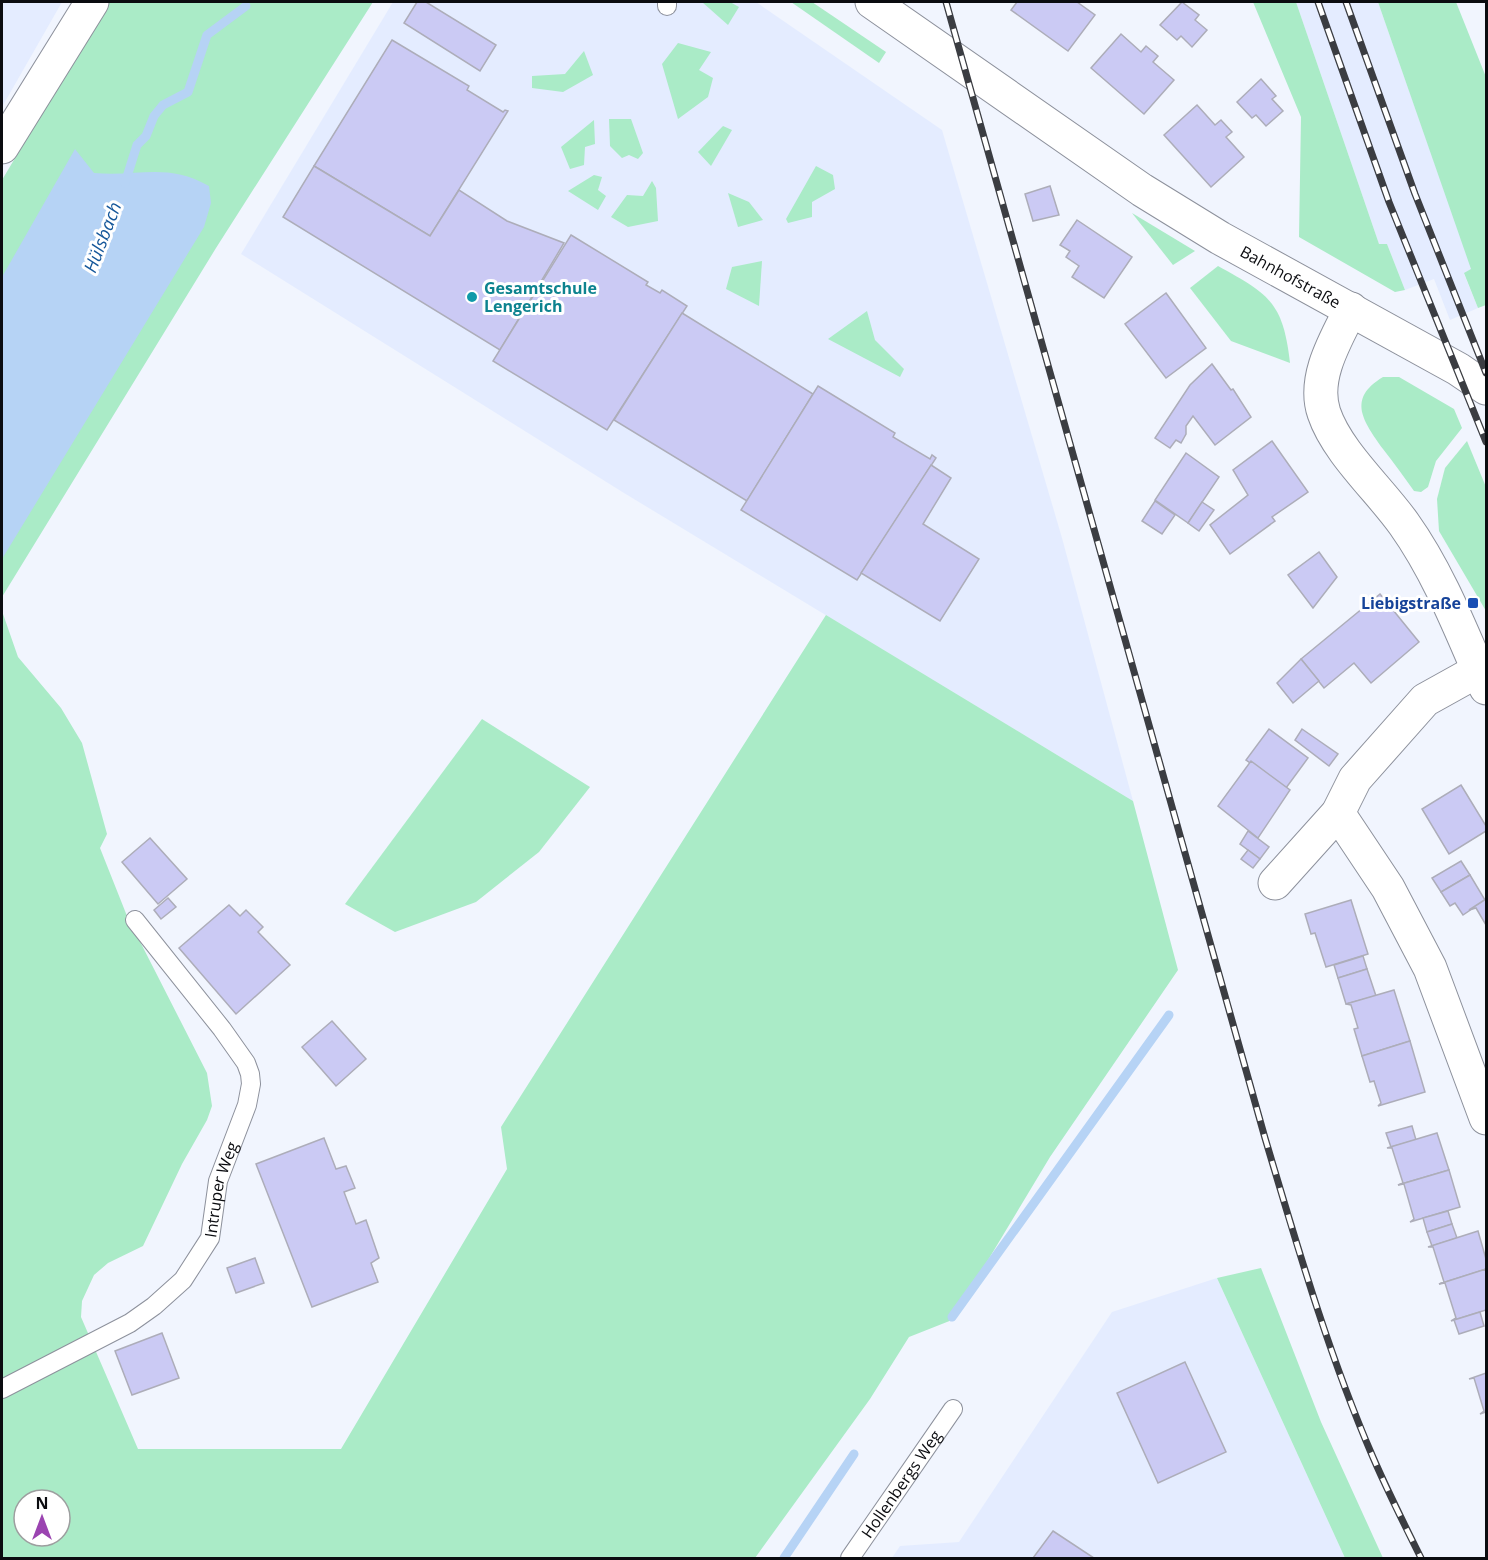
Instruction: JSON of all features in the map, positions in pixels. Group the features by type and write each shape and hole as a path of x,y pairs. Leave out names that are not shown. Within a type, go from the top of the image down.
{"street":[{"path":"2,147 92,2"},
{"name":"Bahnhofstraße","path":"872,2 1142,190 1220,238 1351,309 1333,345 1321,383 1323,412 1337,439 1416,542 1483,679"},
{"path":"1351,309 1458,369 1486,388"},
{"path":"1275,883 1338,813 1355,779 1425,700 1483,679"},
{"path":"1338,813 1388,888 1430,968 1486,1118"}],"lane":[{"name":"Intruper Weg","path":"2,1389 130,1323 154,1306 183,1280 210,1238 218,1181 247,1105 251,1084 250,1074 246,1063 222,1029 135,920"},
{"name":"Hollenbergs Weg","path":"850,1558 953,1409"}],"shaded area":[{"path":"2,2 62,2 2,107"},
{"path":"393,2 756,2 942,130 1062,538 1133,801 624,493 241,254"},
{"path":"1296,2 1378,2 1472,270 1464,274 1478,308 1450,320 1434,279 1405,290 1387,244 1379,244"},
{"path":"1217,1278 1345,1558 892,1558 900,1546 959,1542 1112,1312"}],"green space":[{"path":"108,2 373,2 216,248 2,597 2,180"},
{"path":"702,2 730,2 739,7 728,25"},
{"path":"791,2 812,2 886,52 879,63"},
{"path":"1253,2 1296,2 1379,244 1387,244 1405,290 1395,292 1299,237 1301,117"},
{"path":"1378,2 1456,2 1486,77 1486,305 1478,308 1464,273 1471,269"},
{"path":"678,43 711,52 699,70 713,78 708,97 678,119 662,64"},
{"path":"584,51 593,75 563,92 532,88 532,76 565,74"},
{"path":"609,119 631,119 643,153 638,159 629,155 622,158 610,146"},
{"path":"594,120 595,144 585,147 584,165 570,169 561,147"},
{"path":"723,126 732,130 711,166 698,152"},
{"path":"816,166 833,175 835,189 812,202 812,217 788,223 786,219"},
{"path":"594,175 602,177 598,190 606,196 598,210 568,191"},
{"path":"652,181 656,188 658,221 628,227 611,217 627,195 643,196"},
{"path":"728,193 749,202 763,220 738,227"},
{"path":"1132,213 1195,251 1173,265"},
{"path":"762,261 759,306 726,289 732,267"},
{"path":"1218,266 1250,284 1270,302 1283,326 1290,363 1231,341 1190,288"},
{"path":"867,311 875,340 904,369 900,377 828,339"},
{"path":"1383,377 1399,377 1454,409 1462,428 1436,461 1428,487 1421,492 1414,491 1376,439 1362,411 1365,394"},
{"path":"1467,441 1486,487 1486,611 1439,531 1437,499 1445,468"},
{"path":"2,611 18,657 61,708 82,743 107,834 100,848 127,916 207,1073 212,1106 207,1120 182,1164 143,1246 108,1263 94,1275 82,1301 81,1317 138,1449 341,1449 507,1169 501,1127 826,615 1133,801 1178,970 1050,1157 952,1320 909,1337 870,1399 755,1558 2,1558"},
{"path":"482,719 590,787 539,852 476,902 395,932 345,904"},
{"path":"1261,1268 1321,1422 1383,1558 1345,1558 1217,1278"}],"water":[{"path":"75,149 94,173 166,172 194,179 209,186 211,203 204,227 2,559 2,277"}],"building":[{"path":"417,2 426,2 496,45 480,71 404,23"},
{"path":"1017,2 1077,2 1095,15 1068,51 1011,10"},
{"path":"1182,2 1199,15 1195,20 1207,30 1192,47 1181,36 1177,40 1160,25"},
{"path":"1121,34 1141,52 1146,46 1158,56 1153,62 1174,80 1144,114 1091,68"},
{"path":"392,40 469,86 467,90 503,112 508,111 430,236 314,166"},
{"path":"1261,79 1276,96 1272,99 1283,111 1266,126 1256,115 1252,118 1237,102"},
{"path":"1197,105 1215,125 1221,120 1232,132 1226,137 1244,157 1211,187 1164,135"},
{"name":"Gesamtschule Lengerich","path":"314,166 430,236 459,190 507,221 564,243 500,350 283,217"},
{"path":"1050,186 1059,215 1033,221 1025,194"},
{"path":"1077,220 1132,257 1104,298 1072,277 1079,266 1066,257 1070,251 1060,245"},
{"path":"571,235 648,282 646,285 660,293 662,290 687,306 607,430 493,361"},
{"path":"1166,293 1206,348 1166,378 1125,324"},
{"path":"682,313 813,394 747,501 614,420"},
{"path":"1212,364 1231,390 1233,389 1251,417 1215,445 1193,416 1186,426 1186,434 1181,443 1176,440 1170,448 1155,438 1190,385"},
{"path":"818,386 895,433 893,437 930,459 932,455 936,458 857,580 741,510"},
{"path":"1272,441 1308,492 1272,517 1275,521 1230,554 1210,525 1248,495 1233,470"},
{"path":"1186,453 1219,477 1188,523 1155,500"},
{"path":"931,465 951,478 923,524 979,559 940,621 861,573"},
{"path":"1155,501 1175,515 1162,534 1142,521"},
{"path":"1202,502 1214,510 1199,531 1188,523"},
{"path":"1319,552 1337,577 1313,608 1288,575"},
{"path":"1380,594 1419,642 1371,683 1354,663 1324,688 1301,659"},
{"path":"1301,659 1319,681 1293,703 1277,683"},
{"path":"1269,729 1308,758 1286,788 1246,760"},
{"path":"1302,729 1338,754 1329,766 1295,740"},
{"path":"1251,761 1290,790 1258,838 1218,806"},
{"path":"1461,785 1486,826 1486,831 1449,854 1422,809"},
{"path":"1248,831 1269,847 1260,859 1240,844"},
{"path":"150,838 187,879 158,904 122,862"},
{"path":"1248,850 1260,859 1253,868 1241,859"},
{"path":"1461,861 1470,875 1441,892 1432,878"},
{"path":"1470,875 1485,900 1463,915 1455,903 1450,906 1441,892"},
{"path":"168,898 176,907 161,919 154,910"},
{"path":"1486,899 1486,925 1476,908 1469,910"},
{"path":"1351,900 1368,954 1326,967 1315,933 1311,934 1305,914"},
{"path":"229,905 240,916 246,910 263,927 258,932 290,965 236,1014 179,948"},
{"path":"1363,956 1367,969 1338,978 1334,965"},
{"path":"1367,969 1376,996 1346,1004 1338,978"},
{"path":"1394,990 1410,1041 1362,1056 1354,1029 1358,1028 1351,1005 1346,1004"},
{"path":"332,1021 366,1059 336,1086 302,1047"},
{"path":"1410,1041 1425,1092 1378,1106 1381,1103 1374,1081 1370,1082 1362,1056"},
{"path":"1412,1126 1416,1140 1391,1147 1386,1133"},
{"path":"1437,1133 1449,1170 1398,1185 1403,1183 1392,1148 1387,1148"},
{"path":"324,1138 336,1169 346,1166 355,1188 344,1192 356,1224 366,1220 379,1258 371,1263 378,1282 312,1307 256,1164"},
{"path":"1449,1170 1460,1207 1410,1222 1414,1219 1404,1184 1398,1185"},
{"path":"1448,1211 1452,1224 1427,1232 1423,1218"},
{"path":"1452,1224 1457,1238 1432,1246 1427,1232"},
{"path":"1478,1231 1486,1259 1486,1269 1439,1284 1444,1282 1433,1247 1428,1247"},
{"path":"255,1258 264,1283 236,1293 227,1268"},
{"path":"1486,1269 1486,1310 1451,1321 1456,1318 1445,1283 1439,1284"},
{"path":"1480,1312 1484,1326 1459,1334 1454,1320"},
{"path":"162,1333 179,1378 132,1395 115,1351"},
{"path":"1185,1362 1226,1452 1158,1483 1117,1393"},
{"path":"1486,1373 1486,1412 1480,1414 1484,1411 1474,1378 1469,1379"},
{"path":"1053,1531 1094,1558 1033,1558"}],"waterway":[{"name":"Hülsbach","path":"125,183 137,145 146,136 154,116 163,105 188,92 207,35 246,6"},
{"path":"952,1317 1169,1015"},
{"path":"784,1558 854,1454"}],"railway":[{"path":"946,2 1289,1218 1327,1338 1356,1416 1421,1558"},
{"path":"1318,2 1389,202 1486,442"},
{"path":"1346,2 1415,194 1486,373"}],"place":[{"name":"Gesamtschule Lengerich","path":"472,297"},
{"name":"Liebigstraße","path":"1473,603"}]}
